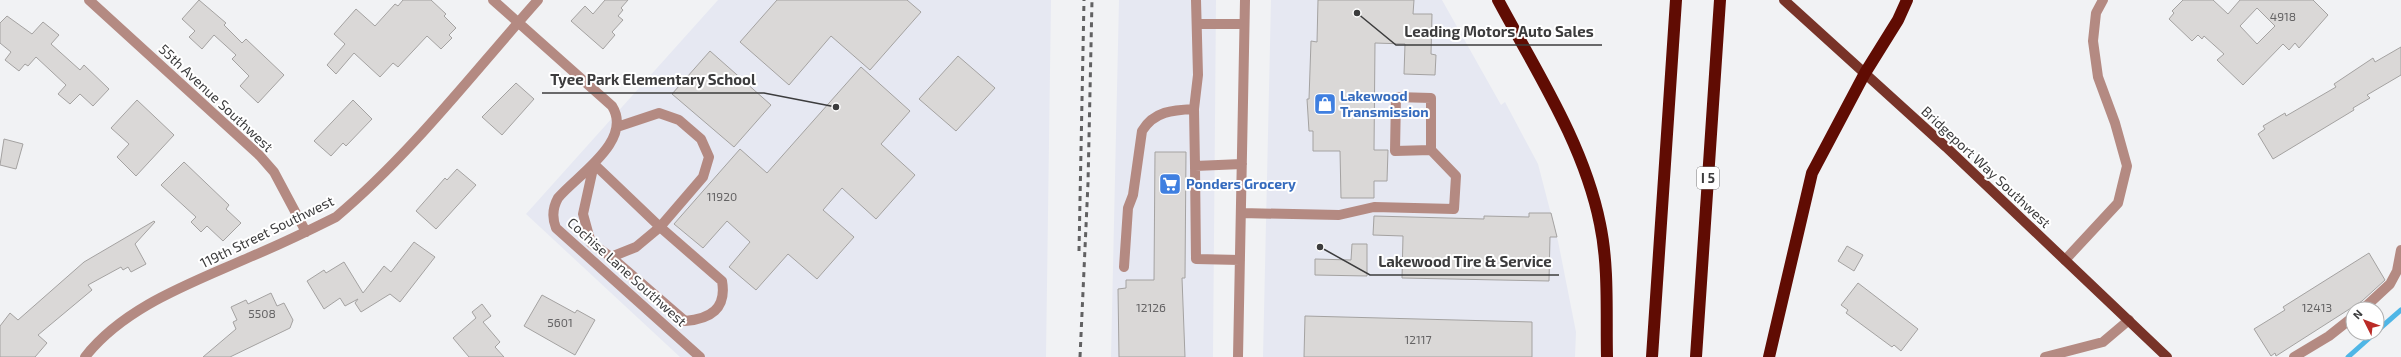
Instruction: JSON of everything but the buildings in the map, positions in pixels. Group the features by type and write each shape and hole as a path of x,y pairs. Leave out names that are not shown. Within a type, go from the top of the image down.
{"highway":[{"path":"1498,0 1559,115 1589,183 1600,223 1604,253 1606,357"},
{"path":"1652,357 1676,0"},
{"name":"I 5","path":"1696,357 1720,0"},
{"path":"1769,357 1812,173 1865,73 1898,20 1907,0"}],"main road":[{"name":"Bridgeport Way Southwest","path":"1784,0 1865,73 2167,357"}],"street":[{"name":"55th Avenue Southwest","path":"88,0 260,156 274,172 306,232"},
{"path":"493,0 612,106 616,113 617,127 659,114 680,120 701,139 709,157 703,177 660,227 636,247 611,257"},
{"name":"119th Street Southwest","path":"85,357 110,331 143,308 196,281 336,217 355,201 412,142 538,0"},
{"path":"1196,0 1198,75 1194,109 1196,259 1240,260"},
{"path":"1238,357 1245,0"},
{"path":"2065,260 2118,203 2128,166 2115,123 2098,77 2092,41 2096,13 2103,0"},
{"path":"1197,24 1244,24"},
{"path":"1241,213 1339,215 1374,207 1454,209 1456,176 1431,150 1431,98 1396,97 1395,151 1431,150"},
{"path":"1124,267 1128,208 1133,195 1142,131 1147,122 1158,115 1170,111 1194,109"},
{"name":"Cochise Lane Southwest","path":"617,127 606,149 594,164 558,198 554,204 553,217 556,228 700,357"},
{"path":"594,164 660,227 722,281 724,294 718,308 703,320 685,321 611,257 591,243 583,214 594,164"},
{"path":"1195,166 1242,164"},
{"path":"2372,301 2390,284 2398,271 2401,250"},
{"path":"2045,357 2081,354 2103,342 2129,320"},
{"path":"2294,357 2329,336 2345,323"}],"shaded area":[{"path":"718,0 1051,0 1046,357 680,357 526,214"},
{"path":"1119,0 1216,0 1213,357 1111,357"},
{"path":"1271,0 1442,0 1501,105 1505,102 1538,164 1558,241 1576,332 1575,357 1263,357"}],"waterway":[{"path":"2385,324 2401,310"},
{"path":"2348,357 2366,341"}],"railway":[{"path":"1079,251 1084,0"},
{"path":"1080,357 1088,183 1092,0"}],"place":[{"name":"Leading Motors Auto Sales","path":"1357,13"},
{"name":"Lakewood Transmission","path":"1325,104"},
{"name":"Tyee Park Elementary School","path":"836,107"},
{"name":"Ponders Grocery","path":"1170,184"},
{"name":"Lakewood Tire & Service","path":"1320,247"}]}
